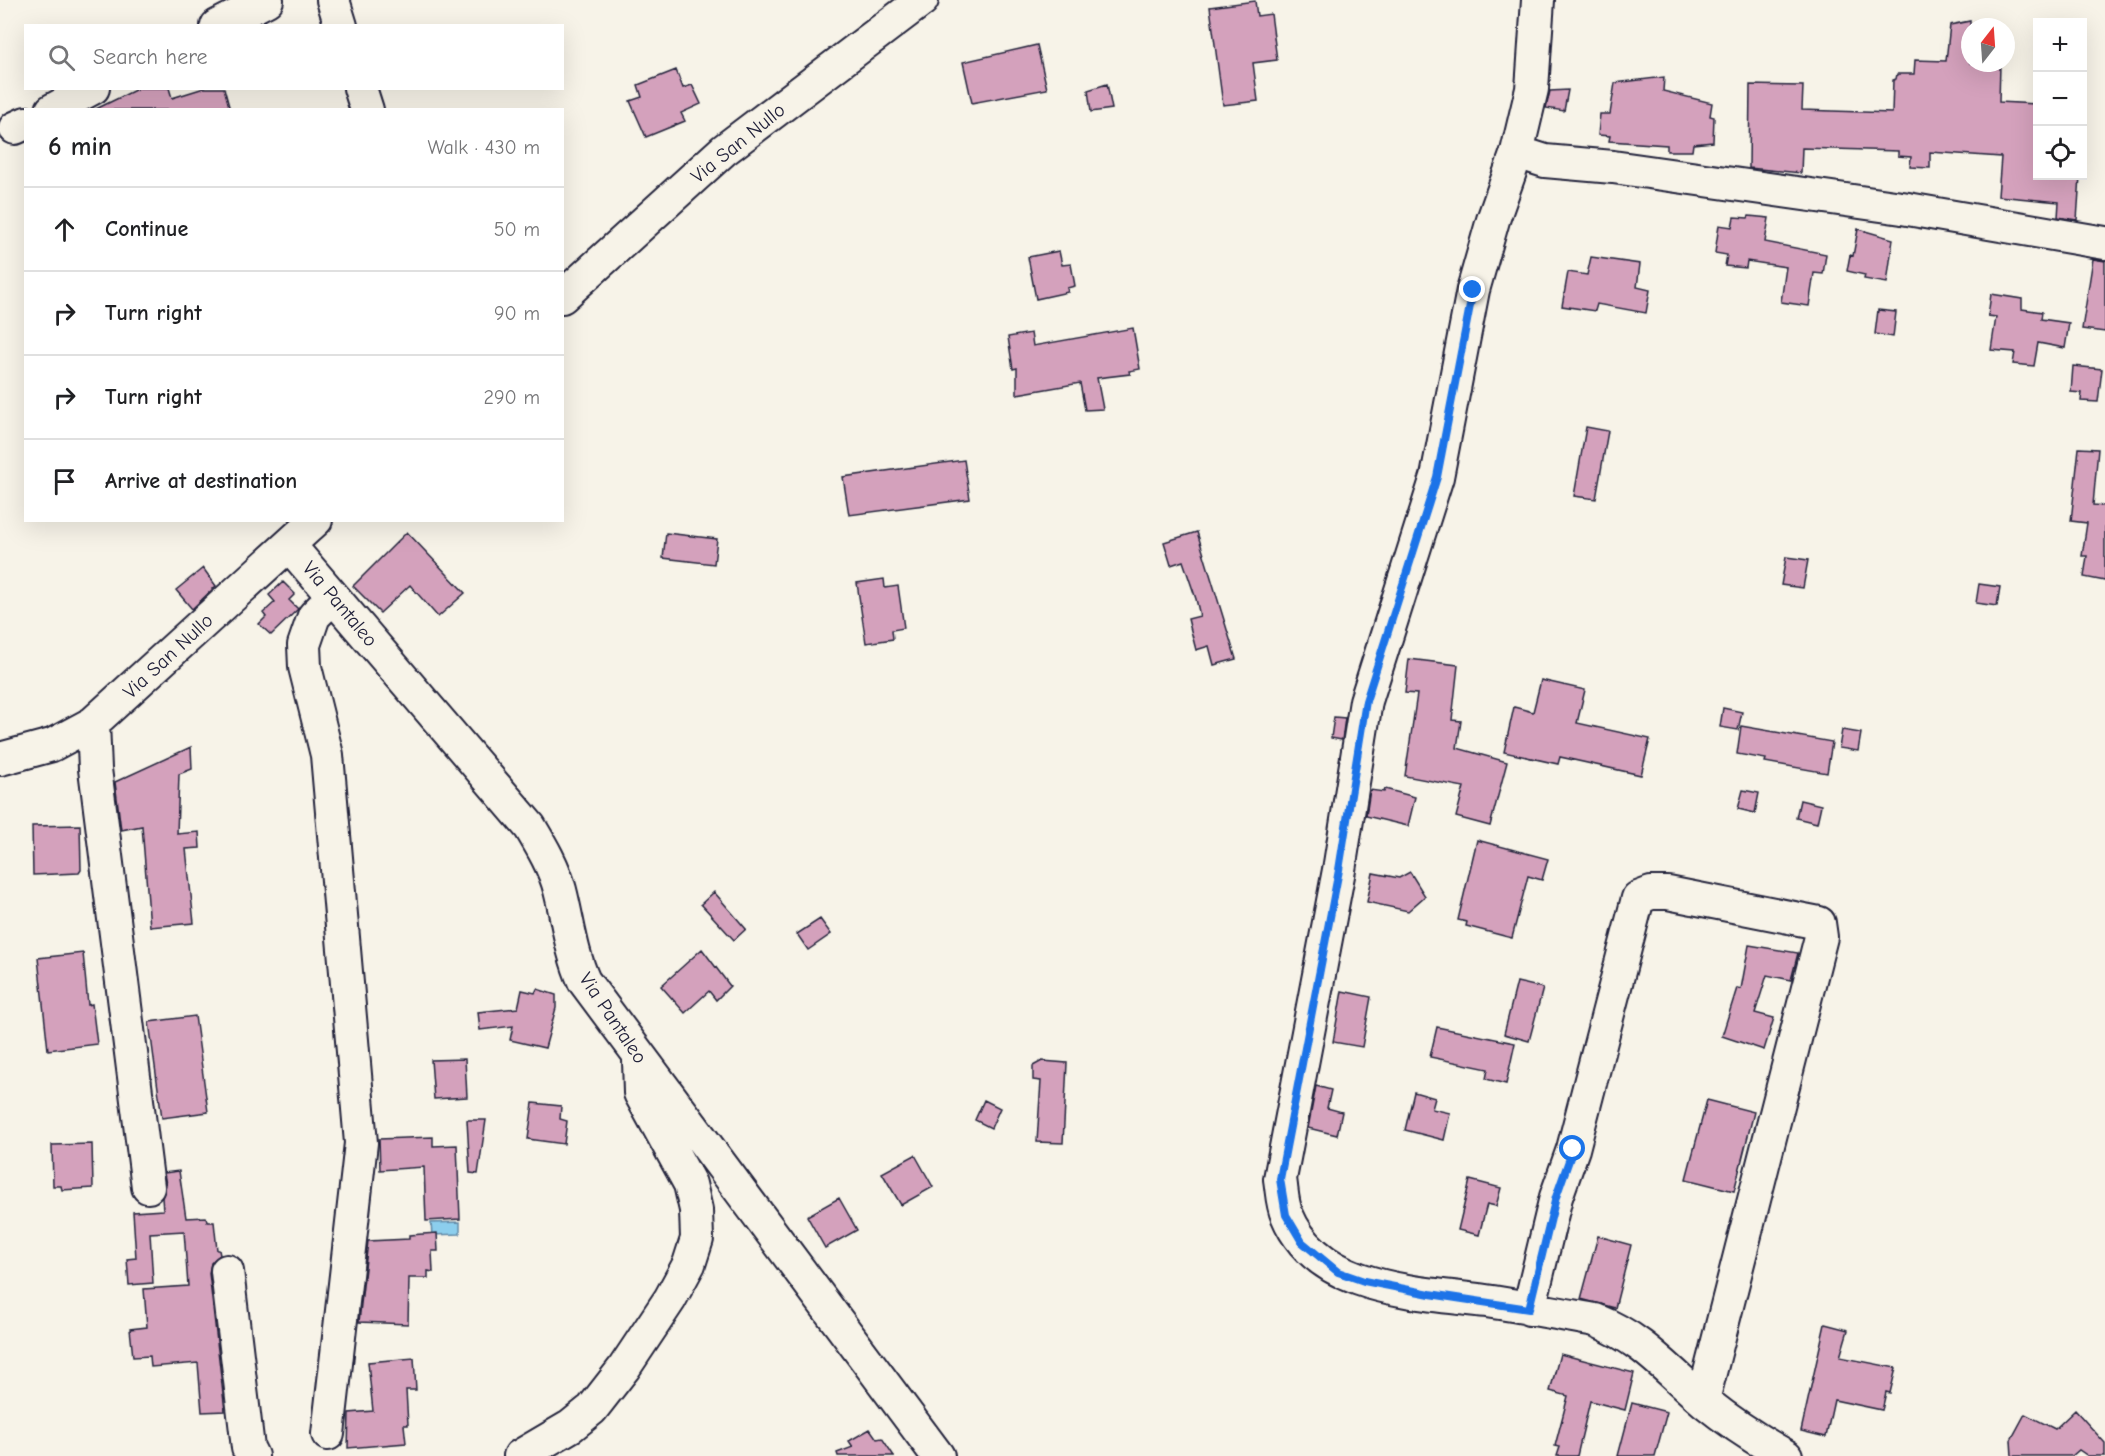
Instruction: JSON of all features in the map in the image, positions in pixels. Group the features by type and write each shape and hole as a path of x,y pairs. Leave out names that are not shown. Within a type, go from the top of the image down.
{"street":[{"path":"221,24 267,0"},
{"path":"333,0 340,24"},
{"name":"Via San Nullo","path":"564,295 724,150 922,0"},
{"path":"1538,0 1532,90 1517,152 1492,220 1473,290 1437,477 1366,701 1339,870 1280,1179 1286,1215 1302,1242 1338,1272 1364,1281 1430,1294 1595,1320 1620,1330 1653,1354 1702,1400 1740,1430 1786,1456"},
{"path":"56,108 89,90"},
{"path":"361,90 366,108"},
{"path":"1517,152 1545,161 1613,167 1902,208 2105,243"},
{"name":"Via San Nullo","path":"0,759 52,745 93,723 314,522"},
{"name":"Via Pantaleo","path":"289,545 530,826 546,853 560,888 574,958 584,981 938,1456"},
{"path":"328,1434 362,1143 327,755 305,667 304,645 314,616 333,597"},
{"path":"93,723 95,769 148,1187"},
{"path":"1529,1309 1556,1197 1573,1149 1638,898 1651,893 1668,893 1819,923 1821,937 1702,1400"},
{"path":"520,1456 571,1426 592,1409 624,1368 670,1299 689,1264 694,1247 696,1210 690,1184 640,1093 638,1056"},
{"path":"227,1271 248,1448 252,1456"}],"water":[{"path":"460,1222 460,1234 432,1235 431,1223"}],"building":[{"path":"1255,1 1257,16 1271,14 1277,60 1253,63 1258,101 1223,105 1210,7"},
{"path":"1961,23 1961,72 2000,72 1999,102 2033,104 2033,180 2080,180 2077,220 2058,217 2059,202 1998,196 2001,157 1930,152 1930,168 1910,167 1911,157 1898,156 1898,151 1802,148 1801,173 1749,168 1750,85 1803,86 1802,110 1892,113 1893,80 1896,79 1897,74 1914,74 1915,60 1946,61 1950,25"},
{"path":"1037,45 1047,89 972,103 963,62"},
{"path":"676,70 683,88 692,85 701,104 681,113 685,121 646,137 630,101 642,97 638,85"},
{"path":"1664,77 1663,91 1712,103 1710,116 1714,117 1713,142 1693,144 1692,151 1667,151 1667,145 1609,141 1610,136 1598,135 1600,114 1610,114 1615,83"},
{"path":"1107,84 1112,109 1091,112 1088,90"},
{"path":"135,90 170,90 172,98 198,90 225,90 229,108 98,108"},
{"path":"1568,90 1564,111 1546,108 1550,91"},
{"path":"1749,216 1769,218 1765,242 1826,254 1823,274 1814,273 1809,306 1781,302 1786,267 1747,261 1746,268 1725,266 1727,255 1715,253 1719,225 1732,227 1734,217 1748,218"},
{"path":"1858,229 1893,239 1887,283 1864,279 1865,275 1847,271 1850,255 1853,256"},
{"path":"1059,251 1062,265 1071,264 1075,286 1067,288 1068,292 1036,299 1028,257"},
{"path":"1591,257 1640,264 1637,287 1650,290 1646,313 1597,304 1595,311 1562,306 1568,272 1587,275"},
{"path":"2093,259 2105,261 2105,332 2082,329"},
{"path":"1991,294 2022,299 2022,309 2042,312 2041,319 2069,323 2065,348 2038,343 2034,366 2013,364 2015,352 1991,350 1996,317 1988,316"},
{"path":"1878,310 1896,312 1893,337 1875,334"},
{"path":"1133,328 1140,369 1129,371 1130,374 1097,378 1103,409 1085,410 1080,383 1017,394 1017,368 1013,369 1008,337 1031,333 1033,346"},
{"path":"2073,366 2102,369 2098,402 2081,401 2082,393 2071,392"},
{"path":"1586,427 1608,431 1596,499 1574,496"},
{"path":"2079,448 2098,449 2093,505 2105,506 2105,581 2084,577 2087,556 2082,556 2087,523 2071,521"},
{"path":"964,460 970,499 849,515 843,477"},
{"path":"407,532 465,593 438,617 410,585 380,613 353,586"},
{"path":"1197,532 1236,659 1214,665 1209,646 1196,650 1188,619 1200,616 1196,599 1183,561 1171,565 1164,542"},
{"path":"666,533 717,539 714,564 663,558"},
{"path":"1786,557 1808,560 1803,588 1781,585"},
{"path":"203,568 216,586 192,609 176,590"},
{"path":"884,579 885,588 898,586 904,628 892,630 893,639 866,643 857,583"},
{"path":"283,582 295,594 289,600 298,609 271,635 259,624 266,617 263,613 275,602 269,595"},
{"path":"1979,584 2000,587 1997,606 1976,603"},
{"path":"1409,659 1458,665 1452,720 1461,721 1457,748 1507,762 1490,826 1456,817 1464,787 1405,776 1417,694 1405,693"},
{"path":"1541,680 1585,690 1577,723 1650,739 1641,775 1560,757 1558,764 1504,752 1514,707 1533,712"},
{"path":"1723,708 1742,712 1738,730 1720,727"},
{"path":"1334,717 1345,718 1342,740 1331,738"},
{"path":"1741,726 1832,742 1827,773 1765,762 1766,759 1737,754"},
{"path":"1842,730 1861,733 1858,751 1839,748"},
{"path":"191,747 192,769 179,774 177,834 199,832 200,848 186,849 194,923 150,927 142,826 121,830 115,782"},
{"path":"1385,789 1415,797 1408,826 1366,816 1370,790 1384,792"},
{"path":"1743,790 1759,793 1755,813 1738,809"},
{"path":"1800,800 1821,805 1817,823 1796,818"},
{"path":"80,825 81,870 79,873 33,875 32,826"},
{"path":"1477,840 1548,859 1542,880 1528,876 1512,938 1466,926 1467,922 1458,920"},
{"path":"1410,872 1425,896 1408,911 1367,902 1373,873 1399,878"},
{"path":"714,892 746,929 734,940 701,904"},
{"path":"820,919 831,934 808,950 797,934"},
{"path":"1749,945 1798,953 1791,980 1767,975 1755,1013 1774,1018 1764,1050 1722,1036 1737,988 1741,989"},
{"path":"702,949 730,986 716,1000 709,991 685,1013 661,986"},
{"path":"83,953 88,1005 92,1004 97,1044 48,1050 38,958"},
{"path":"1517,982 1543,988 1529,1041 1504,1034"},
{"path":"537,989 556,995 556,1008 545,1048 510,1040 513,1026 480,1030 478,1012 518,1008 522,990 535,993"},
{"path":"1342,991 1371,997 1362,1047 1333,1042"},
{"path":"195,1016 208,1112 162,1118 149,1022"},
{"path":"1437,1027 1515,1043 1506,1084 1486,1079 1488,1069 1430,1057"},
{"path":"465,1059 467,1097 434,1099 431,1060"},
{"path":"1042,1061 1067,1063 1063,1143 1037,1142 1041,1081 1033,1080 1033,1066"},
{"path":"1316,1086 1331,1090 1327,1108 1342,1112 1337,1135 1308,1128"},
{"path":"1414,1092 1435,1098 1432,1109 1450,1113 1444,1140 1405,1130"},
{"path":"984,1100 1000,1108 991,1128 975,1120"},
{"path":"1707,1100 1754,1112 1734,1191 1686,1179"},
{"path":"533,1103 561,1106 560,1119 567,1121 564,1144 528,1139"},
{"path":"467,1120 486,1120 478,1174 470,1173"},
{"path":"433,1137 433,1146 457,1145 460,1219 426,1221 424,1167 380,1170 379,1139"},
{"path":"92,1144 93,1188 62,1190 61,1186 53,1186 52,1145"},
{"path":"915,1155 933,1187 901,1205 882,1173"},
{"path":"179,1171 186,1218 206,1217 207,1222 214,1222 217,1250 220,1255 211,1263 209,1273 225,1411 202,1412 198,1363 151,1367 150,1356 133,1357 130,1329 147,1327 144,1289 188,1286 184,1231 150,1233 153,1283 129,1285 127,1259 136,1258 133,1212 163,1210 162,1198 166,1185 164,1173"},
{"path":"1470,1180 1501,1188 1496,1206 1487,1204 1479,1235 1458,1230"},
{"path":"839,1198 857,1230 825,1248 807,1216"},
{"path":"437,1233 438,1251 432,1251 433,1272 428,1271 428,1278 409,1278 408,1324 359,1322 368,1241 409,1239 409,1235"},
{"path":"1598,1236 1631,1245 1615,1308 1581,1299"},
{"path":"1825,1324 1848,1330 1840,1357 1896,1368 1890,1393 1886,1392 1882,1410 1834,1400 1826,1437 1801,1431"},
{"path":"1560,1354 1634,1373 1625,1410 1590,1401 1577,1456 1557,1456 1560,1447 1555,1446 1568,1396 1550,1391"},
{"path":"414,1358 416,1390 406,1390 408,1425 404,1425 406,1443 348,1448 349,1413 373,1411 368,1362"},
{"path":"1632,1403 1667,1412 1655,1456 1618,1456"},
{"path":"2075,1410 2105,1443 2105,1456 2088,1456 2079,1450 2072,1456 2012,1456 2011,1440 2025,1414 2055,1429"},
{"path":"870,1429 877,1439 882,1438 894,1456 838,1456 837,1453 853,1447 849,1441"}],"route":[{"path":"1473,290 1437,477 1366,701 1339,870 1280,1179 1283,1203 1286,1215 1302,1242 1338,1272 1364,1281 1430,1294 1490,1301 1529,1309 1556,1197 1573,1149"}]}
